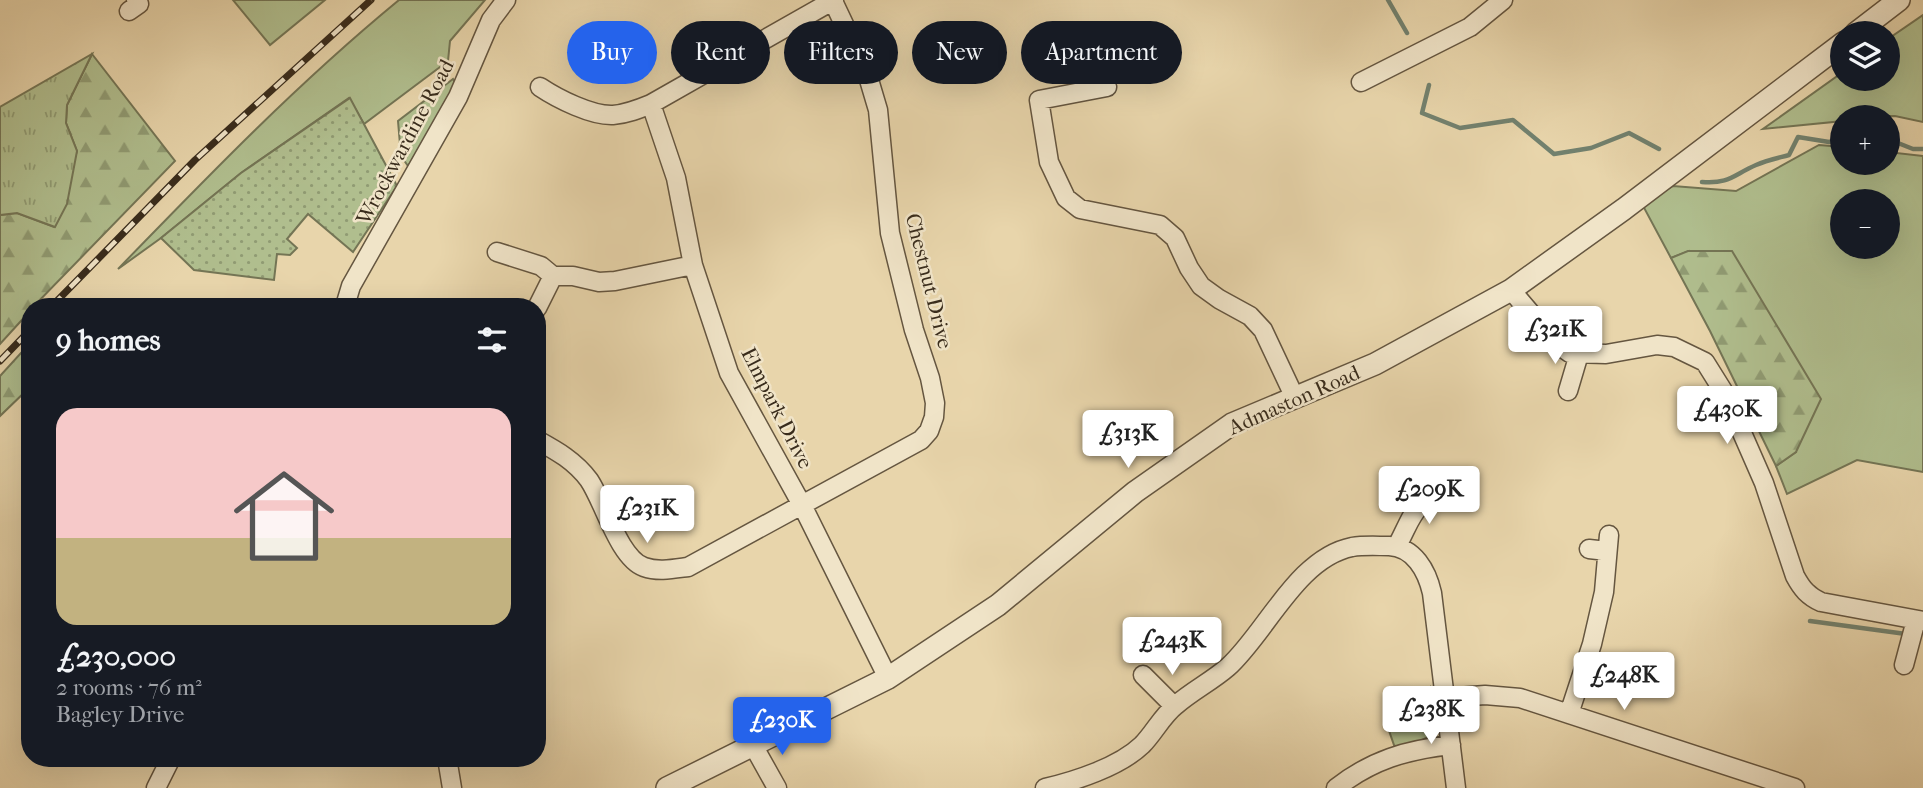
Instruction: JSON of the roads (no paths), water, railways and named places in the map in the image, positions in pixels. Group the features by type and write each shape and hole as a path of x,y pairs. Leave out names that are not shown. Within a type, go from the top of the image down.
{"street":[{"name":"Wrockwardine Road","path":"348,298 458,97 491,20 506,0"},
{"path":"540,87 563,102 610,115 629,112 651,104 834,0"},
{"name":"Chestnut Drive","path":"546,445 566,456 590,482 628,554 643,566 665,570 688,567 921,440 929,431 935,402 890,233 878,110 867,74 834,0"},
{"path":"1361,82 1470,27 1503,0"},
{"path":"1872,21 1899,0"},
{"name":"Admaston Road","path":"667,788 888,678 998,605 1135,492 1232,424 1375,364 1511,290 1624,209 1830,53"},
{"path":"1107,87 1039,100 1049,162 1066,198 1080,209 1160,225 1175,238 1201,286 1250,316 1263,330 1295,398"},
{"name":"Elmpark Drive","path":"651,104 676,178 693,265 729,373 802,505 888,678"},
{"path":"497,252 541,266 553,276 573,276 599,282 693,265"},
{"path":"542,298 553,276"},
{"path":"1511,290 1557,344 1570,353 1606,354 1657,345 1674,346 1705,362 1725,394 1759,472 1801,587 1810,597 1821,602 1918,622 1907,657"},
{"path":"1567,390 1579,354"},
{"path":"1398,547 1418,506 1433,497 1452,493"},
{"path":"1569,714 1595,631 1604,592 1608,543 1589,549"},
{"path":"1045,788 1074,781 1105,768 1140,747 1174,706 1228,667 1302,577 1328,557 1350,547 1398,547 1415,558 1427,573 1456,788"},
{"path":"1143,675 1174,706"},
{"path":"1444,698 1485,695 1520,698 1795,788"},
{"path":"753,745 777,788"},
{"path":"1336,788 1370,764 1388,757 1451,745"},
{"path":"156,788 166,767"},
{"path":"448,767 452,788"}],"waterway":[{"path":"1388,0 1407,33"},
{"path":"1429,85 1422,113 1460,128 1513,120 1554,154 1591,148 1629,133 1659,149"},
{"path":"1702,182 1725,180 1760,163 1789,155 1798,137 1830,142"},
{"path":"1900,144 1913,149 1923,149"},
{"path":"1810,621 1906,634"}],"railway":[{"path":"60,298 195,160 371,0"},
{"path":"0,361 21,339"}]}
